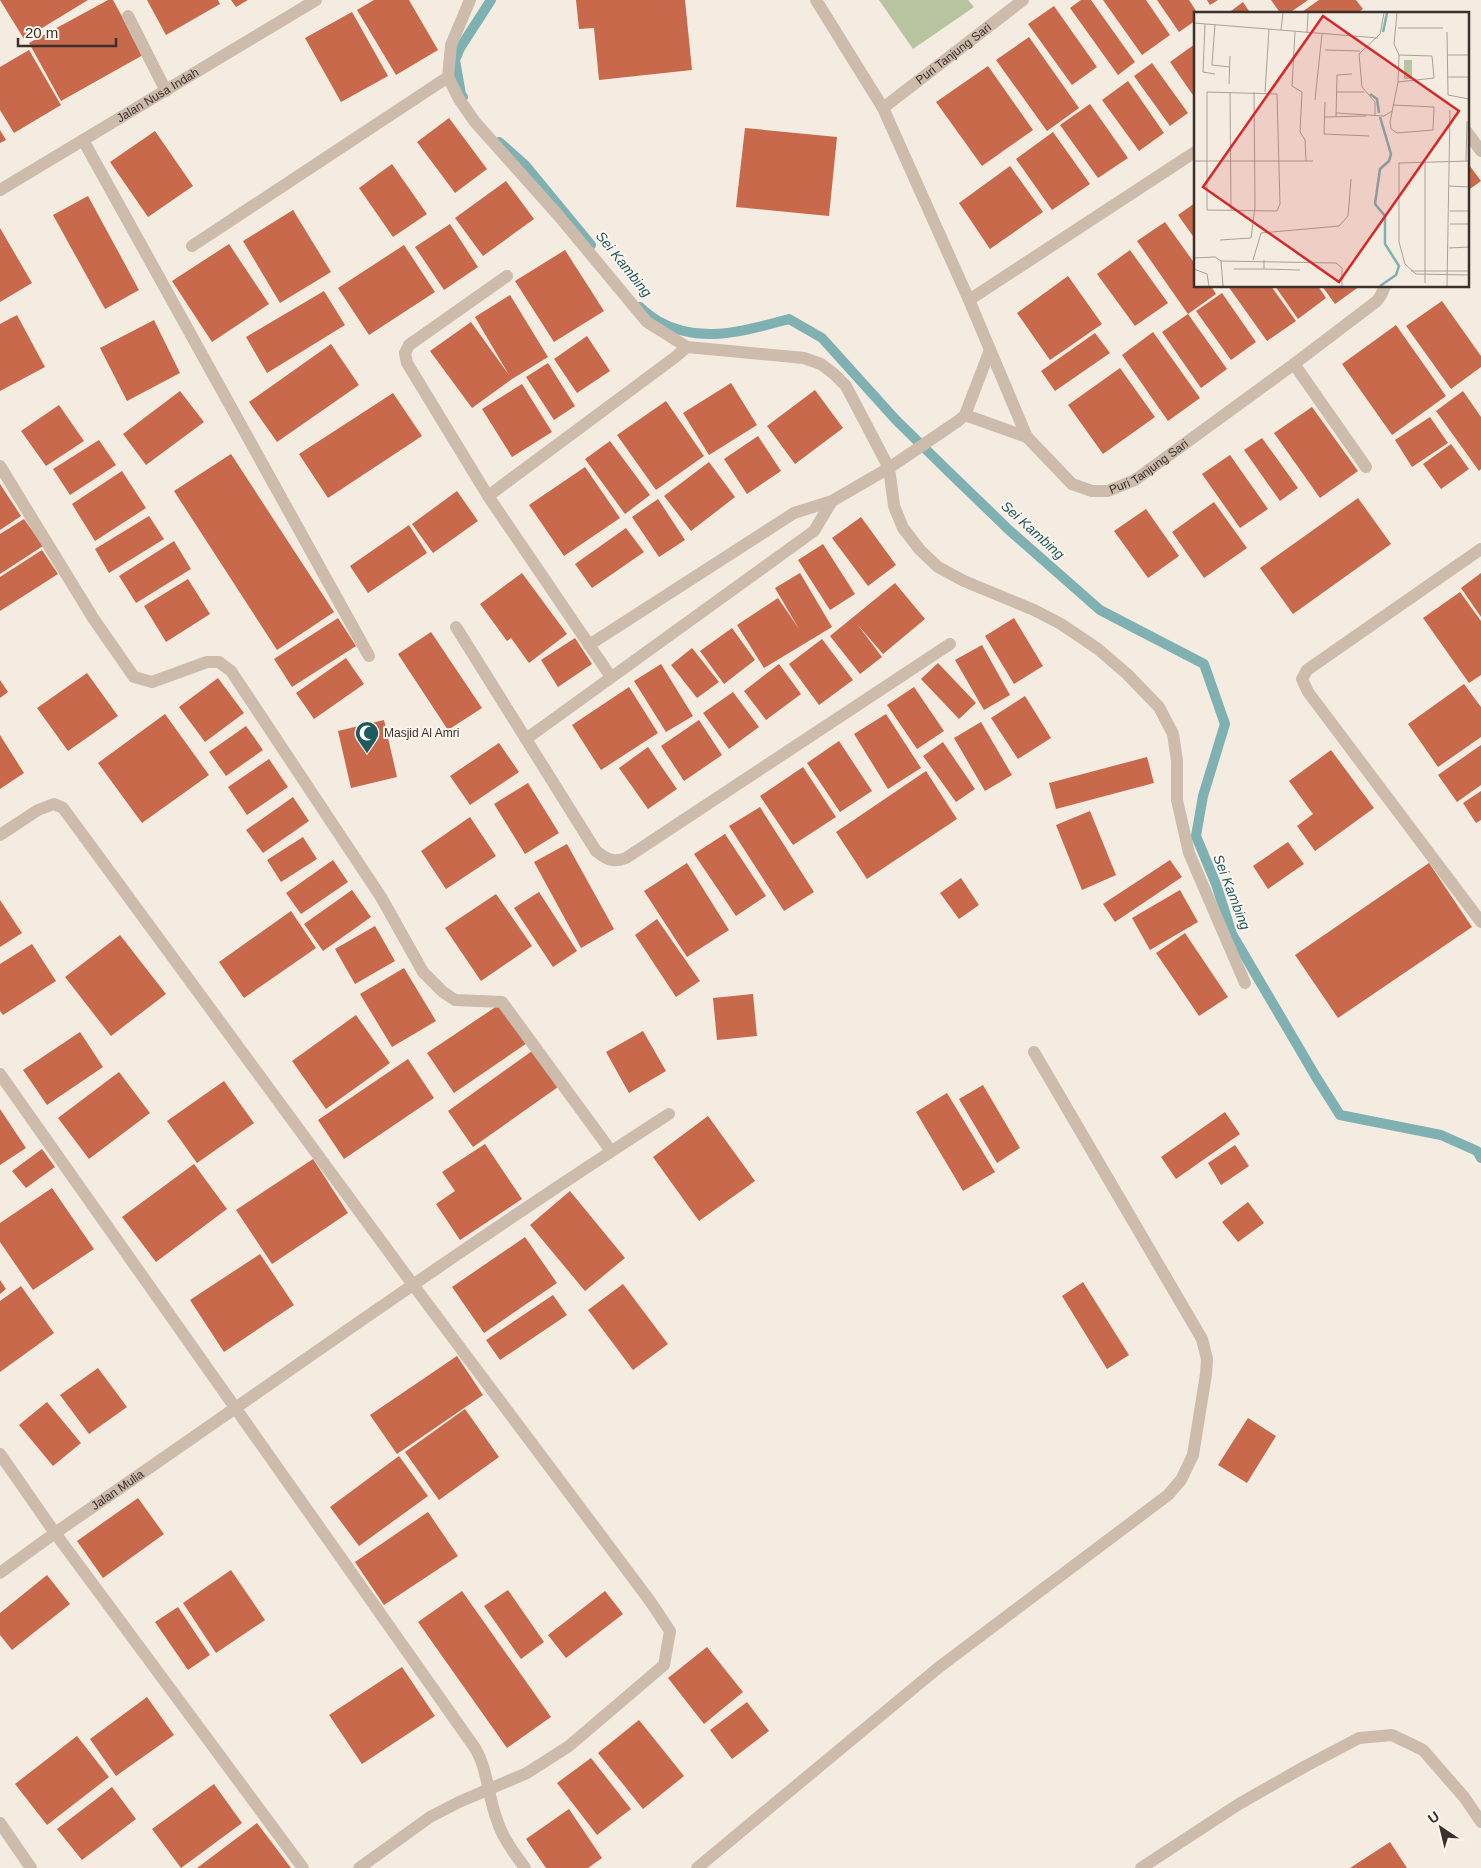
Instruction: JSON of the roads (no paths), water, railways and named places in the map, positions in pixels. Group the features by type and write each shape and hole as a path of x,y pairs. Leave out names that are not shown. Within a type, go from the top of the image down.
{"street":[{"name":"Jalan Nusa Indah","path":"0,190 316,0"},
{"path":"470,0 451,45 448,77 459,99 475,122 558,215 647,322 687,347 804,358 820,364 834,374 846,386 889,468 894,506 903,528 920,550 938,567 980,589 1034,610 1061,624 1098,649 1127,674 1160,707 1172,734 1178,761 1177,800 1190,854 1245,983"},
{"name":"Puri Tanjung Sari","path":"816,0 884,108 1027,437 1072,484 1092,491 1108,491 1135,480 1377,301 1384,288"},
{"name":"Puri Tanjung Sari","path":"884,108 1023,0"},
{"path":"128,16 166,90"},
{"path":"192,246 448,77"},
{"path":"1468,133 1481,151"},
{"path":"82,140 370,656"},
{"path":"969,300 1194,153"},
{"path":"506,276 409,345 405,353 407,363 488,496 611,677"},
{"path":"488,496 687,347"},
{"path":"589,645 794,514 832,501 889,468 947,428 965,414 990,350"},
{"path":"1294,364 1366,467"},
{"path":"965,414 1027,437"},
{"path":"0,466 93,618 134,677 152,682 207,662 219,662 231,671 381,897 423,972 442,992 455,1000 502,1002 611,1151"},
{"path":"526,739 814,532 832,501"},
{"path":"1481,549 1307,670 1302,679 1308,692 1481,922"},
{"path":"456,627 596,851 611,861 626,858 950,644"},
{"path":"0,835 38,810 54,804 63,808 414,1286 670,1630 664,1665 569,1746 527,1773 459,1802 430,1817 360,1868"},
{"path":"697,1868 938,1668 1168,1495 1187,1468 1192,1454 1206,1374 1207,1359 1202,1340 1034,1052"},
{"path":"0,1074 475,1748 483,1763 488,1791 497,1822 513,1852 525,1868"},
{"name":"Jalan Mulia","path":"0,1573 54,1533 414,1286 611,1151 669,1114"},
{"path":"0,1454 54,1533 303,1868"},
{"path":"1141,1868 1239,1804 1359,1738 1392,1735 1423,1750 1464,1797 1481,1822"},
{"path":"0,1823 31,1868"}],"waterway":[{"name":"Sei Kambing","path":"463,97 455,60 460,48 491,0"},
{"name":"Sei Kambing","path":"499,142 525,165 591,245"},
{"name":"Sei Kambing","path":"640,307 658,321 690,332 723,334 789,319 822,338 896,420 949,472 1009,530 1100,610 1204,664 1225,724 1203,796 1196,836 1216,884 1232,934 1340,1115 1441,1135 1477,1151 1481,1158"}],"place":[{"name":"Masjid Al Amri","path":"367,754"}]}
